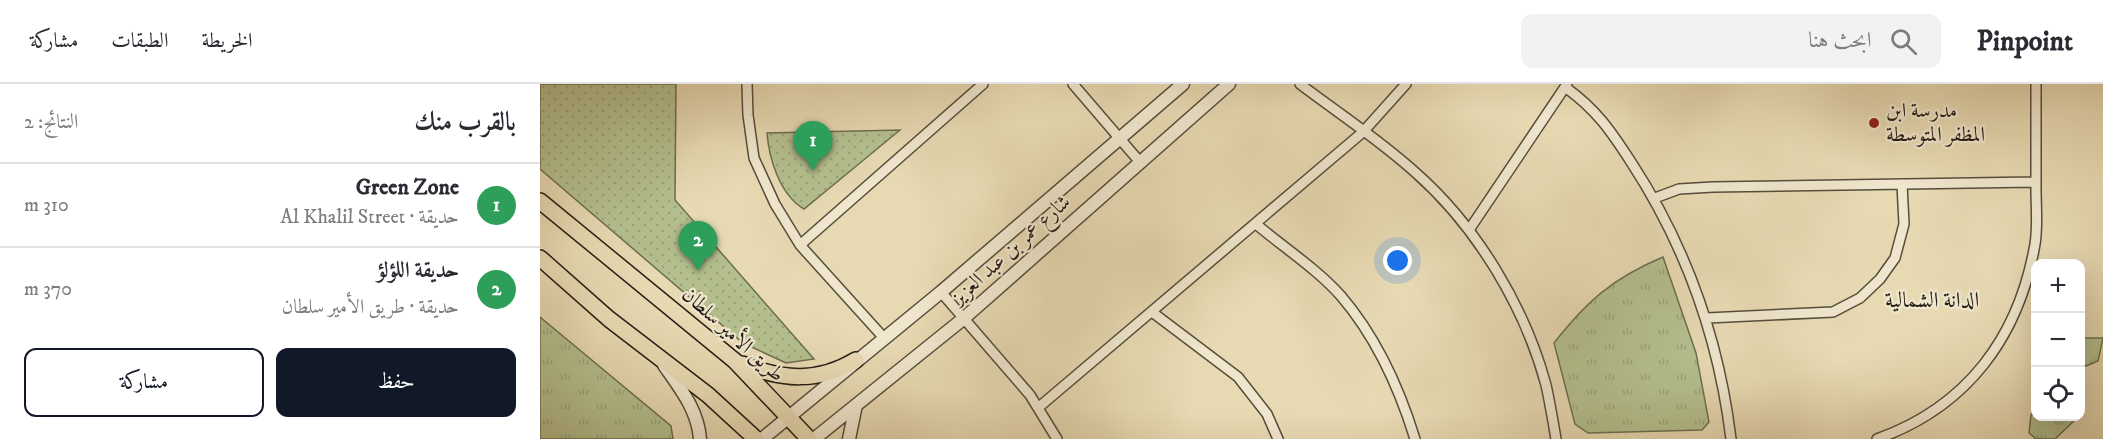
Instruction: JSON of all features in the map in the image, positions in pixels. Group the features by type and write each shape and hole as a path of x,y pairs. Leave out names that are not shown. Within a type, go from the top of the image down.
{"main road":[{"name":"طريق الأمير سلطان","path":"540,201 735,361 811,439"},
{"path":"540,258 609,319 708,395 756,439"},
{"path":"735,361 759,370 802,376 834,373 856,360"}],"street":[{"path":"747,84 748,115 754,158 775,204 800,245 884,338"},
{"path":"800,245 983,84"},
{"path":"1073,84 1139,161"},
{"path":"762,439 941,292 1183,84"},
{"name":"شارع عمر بن عبد العزيز","path":"811,439 963,319 1139,161 1229,84"},
{"path":"1300,84 1417,173 1469,230 1500,278 1529,335 1546,385 1556,439"},
{"path":"1039,407 1363,132 1406,84"},
{"path":"1877,439 1922,419 1966,385 1987,363 2012,321 2036,242 2036,84"},
{"path":"1469,230 1566,86 1588,103 1603,120 1655,198 1707,318 1725,391 1731,439"},
{"path":"1655,198 1679,189 1702,188 2036,182"},
{"path":"1707,318 1833,312 1860,298 1880,279 1895,258 1904,224 1902,184"},
{"path":"1256,224 1339,295 1369,332 1401,393 1415,439"},
{"path":"941,292 1039,407 1057,439"},
{"path":"1152,312 1238,377 1267,414 1278,439"},
{"path":"660,359 690,405 698,424 699,439"},
{"path":"849,439 856,405"}],"green space":[{"path":"540,84 676,84 675,200 814,359 786,363 743,343 540,169"},
{"path":"900,130 804,209 788,195 777,176 770,154 767,133"},
{"path":"1663,257 1696,353 1709,422 1702,430 1588,433 1575,424 1554,343 1602,292 1630,273"},
{"path":"540,317 671,426 673,439 540,439"},
{"path":"2085,338 2103,338 2098,361 2086,366"},
{"path":"2031,415 2031,421 2074,421 2055,439 2036,439 2029,433"}],"place":[{"name":"مدرسة ابن المظفر المتوسطة","path":"1874,123"},
{"name":"Green Zone","path":"813,171"},
{"name":"حديقة اللؤلؤ","path":"698,271"}],"district":[{"name":"الدانة الشمالية","path":"1932,300"}]}
